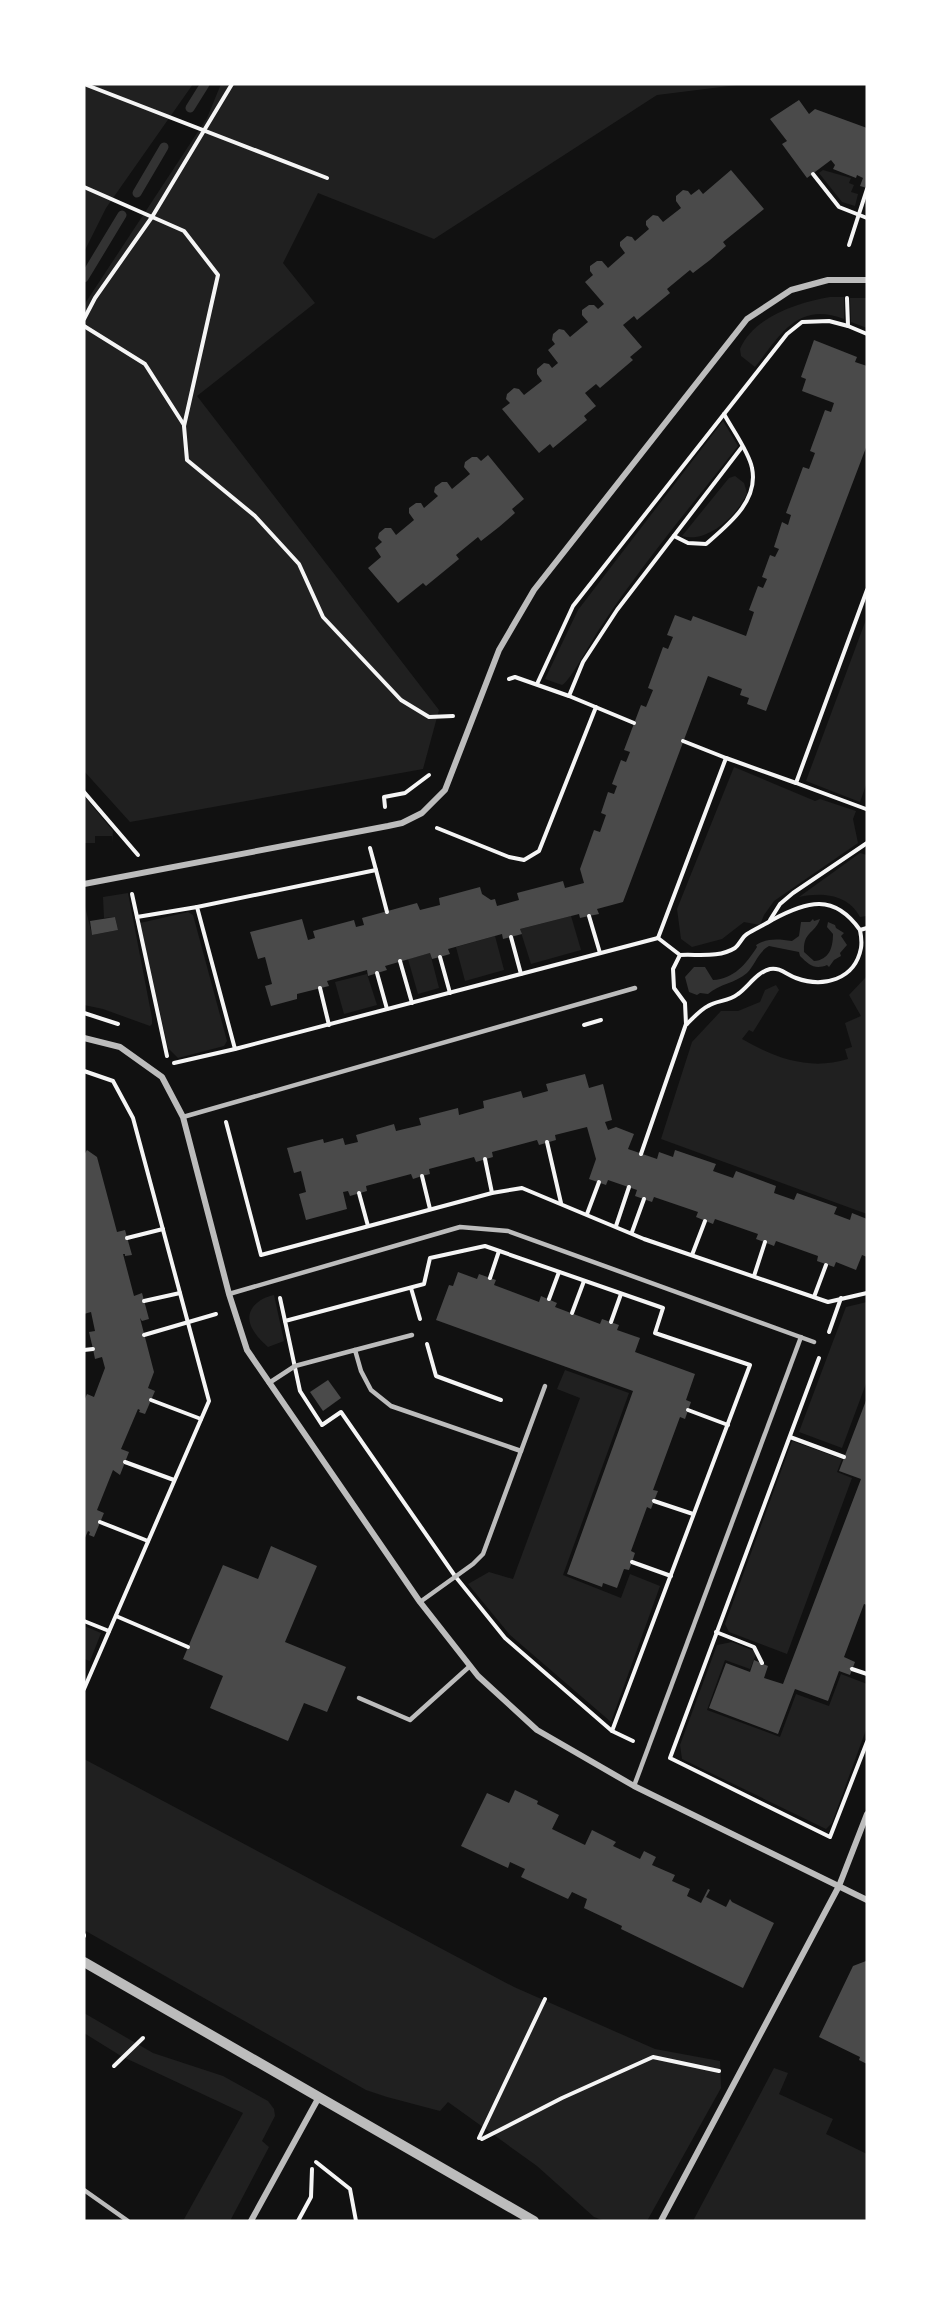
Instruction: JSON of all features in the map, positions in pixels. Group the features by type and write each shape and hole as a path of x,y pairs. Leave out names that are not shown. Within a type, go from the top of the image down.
{"street":[{"path":"84,884 402,823 422,813 445,789 499,650 534,590 747,320 791,290 828,280 867,280"},
{"path":"84,1038 120,1047 162,1077 183,1117 229,1294 247,1350 420,1602 478,1676 537,1730 634,1786 867,1900"},
{"path":"661,2221 839,1886 867,1814"},
{"path":"84,1962 534,2221"},
{"path":"251,2221 319,2097"}],"lane":[{"path":"183,1117 634,988"},
{"path":"229,1294 460,1227 508,1231 814,1342"},
{"path":"269,1383 294,1366 412,1335"},
{"path":"634,1786 801,1337"},
{"path":"355,1350 361,1371 371,1390 391,1406 521,1451"},
{"path":"420,1602 474,1564 483,1554 545,1386"},
{"path":"359,1698 410,1720 470,1666"},
{"path":"84,2190 128,2221"}],"path":[{"path":"84,84 327,178"},
{"path":"84,319 95,298 152,217 232,84"},
{"path":"813,174 839,207 867,219"},
{"path":"84,187 184,231 218,275 184,426 187,460 255,516 299,564 323,617 401,699 429,717 453,716"},
{"path":"849,245 867,189"},
{"path":"847,297 848,326"},
{"path":"634,723 537,684 573,606 787,334 802,322 829,321 867,334"},
{"path":"84,326 145,364 184,426"},
{"path":"674,536 688,543 706,544 736,518 753,487 752,466 724,414"},
{"path":"569,696 583,662 617,610 742,447"},
{"path":"796,783 867,590"},
{"path":"437,828 509,857 524,860 539,851 596,707"},
{"path":"683,741 867,809"},
{"path":"658,938 726,758"},
{"path":"84,792 151,871"},
{"path":"426,831 437,828 444,819"},
{"path":"770,922 780,904 793,893 867,843"},
{"path":"370,847 387,912"},
{"path":"376,870 137,917 169,1064 329,1025 658,938"},
{"path":"658,938 680,955 717,954 736,947 746,935 770,922 812,903 836,906 845,912 861,930 861,948 854,966 839,979 818,984 796,978 777,968 767,970 750,982 739,994 725,1002 709,1004 686,1024"},
{"path":"197,907 235,1049"},
{"path":"589,916 600,953"},
{"path":"861,930 867,928"},
{"path":"512,937 521,974"},
{"path":"641,1154 686,1024 685,1003 674,988 673,969 680,955"},
{"path":"440,957 450,993"},
{"path":"400,962 412,1003"},
{"path":"377,973 387,1009"},
{"path":"320,988 329,1025"},
{"path":"578,1026 601,1020"},
{"path":"84,1071 113,1081 133,1118 209,1401 84,1689"},
{"path":"225,1120 261,1255 492,1193 522,1188 632,1232 644,1239 828,1302 867,1293"},
{"path":"547,1142 561,1203"},
{"path":"485,1159 492,1193"},
{"path":"422,1176 430,1209"},
{"path":"587,1214 599,1182"},
{"path":"616,1226 629,1187"},
{"path":"359,1193 368,1226"},
{"path":"632,1232 644,1199"},
{"path":"692,1255 705,1221"},
{"path":"127,1238 162,1229"},
{"path":"753,1276 765,1242"},
{"path":"490,1278 499,1251"},
{"path":"814,1297 826,1265"},
{"path":"549,1299 559,1272"},
{"path":"572,1313 584,1281"},
{"path":"411,1288 420,1321"},
{"path":"144,1301 180,1293"},
{"path":"611,1322 621,1294"},
{"path":"827,1336 841,1298"},
{"path":"144,1335 234,1309"},
{"path":"427,1343 436,1376 501,1400"},
{"path":"84,1350 93,1349"},
{"path":"820,1356 670,1758 830,1837 867,1742"},
{"path":"151,1400 201,1419"},
{"path":"688,1410 728,1425"},
{"path":"790,1437 844,1457"},
{"path":"125,1462 174,1480"},
{"path":"654,1502 693,1514"},
{"path":"100,1522 148,1541"},
{"path":"632,1562 671,1576"},
{"path":"116,1616 188,1647"},
{"path":"84,1621 109,1631"},
{"path":"716,1632 754,1647 762,1664"},
{"path":"852,1669 867,1674"},
{"path":"612,1731 636,1742"},
{"path":"545,2000 480,2138 653,2057 720,2071"},
{"path":"114,2066 143,2038"},
{"path":"316,2162 350,2189 356,2221"},
{"path":"298,2221 310,2197 312,2169"}],"shaded area":[{"path":"84,84 193,84 106,208 84,252"},
{"path":"221,84 737,85 657,95 434,239 318,193 283,263 315,303 197,396 439,710 423,769 130,822 84,771 84,305 207,118"},
{"path":"823,170 851,178 849,183 854,185 851,192 858,194 855,206 842,202 819,173"},
{"path":"830,297 844,297 844,319 828,315 802,318 782,333 755,367 741,356 740,349 746,338 766,320 791,307"},
{"path":"850,298 867,298 867,328 851,322"},
{"path":"723,421 738,446 634,579 566,682 562,685 545,679 578,610"},
{"path":"735,476 744,483 747,493 737,510 711,532 701,536 682,536 729,478"},
{"path":"867,617 867,782 860,802 806,781"},
{"path":"734,767 815,801 820,799 856,811 853,819 858,843 774,901 760,925 744,922 722,939 692,947 681,939 677,909"},
{"path":"84,796 113,831 112,843 112,836 95,836 95,843 84,843"},
{"path":"860,853 867,855 867,916 860,917 849,903 834,897 817,895 799,897"},
{"path":"128,893 152,1018 150,1026 103,1009 84,1005 84,902 92,935 118,930 115,917 104,918 103,897"},
{"path":"188,912 193,915 227,1041 224,1046 178,1058 168,1048 140,923"},
{"path":"571,916 581,950 531,964 520,929"},
{"path":"813,919 814,921 820,919 805,940 804,952 814,961 827,956 831,948 833,934 827,927 828,922 844,933 841,936 847,945 840,953 841,956 829,967 827,965 812,966 800,956 799,952 769,946 750,970 738,979 708,994 697,995 689,992 685,977 694,967 705,967 713,980 727,977 744,965 757,947 756,945 773,940 792,941 799,936 801,922 810,922"},
{"path":"495,936 504,970 465,981 456,947"},
{"path":"430,953 439,988 418,994 408,959"},
{"path":"367,974 377,1005 344,1014 335,982"},
{"path":"867,976 867,1214 661,1139 692,1042 721,1011 738,1011 760,1002 765,990 776,985 779,990 753,1032 749,1030 742,1039 767,1052 793,1061 820,1064 848,1059 845,1049 852,1047 845,1023 861,1016 849,995"},
{"path":"274,1295 284,1341 268,1347 258,1337 249,1320 252,1308 256,1304"},
{"path":"867,1302 867,1381 842,1448 799,1432 846,1307"},
{"path":"565,1370 629,1393 563,1575 621,1598 630,1574 660,1586 611,1722 510,1635 468,1584 489,1572 513,1579 580,1398 557,1389"},
{"path":"792,1441 842,1459 837,1472 852,1478 787,1654 729,1632 725,1624"},
{"path":"84,1626 101,1633 90,1661 84,1659"},
{"path":"732,1642 757,1652 750,1669 725,1660 707,1710 780,1737 796,1694 829,1706 841,1674 867,1684 867,1727 832,1823 826,1829 682,1759 680,1745 717,1645"},
{"path":"84,1759 514,1987 655,2049 720,2061 721,2088 647,2221 605,2221 594,2217 537,2166 448,2102 440,2111 366,2090 84,1930"},
{"path":"84,2013 153,2053 223,2076 268,2101 274,2109 275,2116 262,2141 269,2147 230,2221 183,2221 243,2113 121,2056 84,2033"},
{"path":"774,2068 788,2073 779,2094 833,2119 826,2134 867,2154 867,2221 693,2221"}],"building":[{"path":"799,100 809,114 815,109 867,128 867,188 860,186 863,178 857,175 856,178 833,169 835,165 831,160 807,178 782,144 787,141 770,119"},
{"path":"731,170 764,209 723,242 726,246 710,260 693,273 690,270 667,289 670,293 637,320 634,316 623,325 642,347 630,357 633,360 600,388 596,384 585,393 596,406 584,416 587,420 553,448 550,444 539,453 502,409 510,403 506,399 507,394 514,388 519,389 524,395 542,381 537,374 537,369 544,363 549,364 552,368 558,363 548,350 555,344 552,340 553,334 559,329 564,330 570,337 588,322 582,315 582,310 589,305 594,305 598,309 604,304 585,282 593,275 590,266 597,261 602,261 608,268 625,253 620,242 627,236 632,237 635,241 649,229 646,221 653,215 658,216 663,222 681,208 676,201 676,196 683,190 688,191 691,195 699,189 703,194"},
{"path":"814,340 857,357 855,362 867,366 867,445 766,711 747,704 749,698 740,695 742,689 708,676 623,902 597,909 599,914 580,918 579,914 520,929 522,934 503,939 502,934 448,949 450,954 440,957 432,959 430,953 385,966 387,970 368,976 367,970 327,981 329,986 297,994 297,999 271,1006 265,986 272,984 265,957 258,959 250,932 302,919 308,940 315,938 313,931 354,920 356,927 364,925 362,918 417,903 420,910 440,905 439,898 480,887 482,894 491,900 495,899 497,906 519,900 517,893 563,881 565,888 584,883 580,869 594,830 600,832 606,815 601,813 608,792 614,794 617,786 612,784 621,760 626,762 630,752 624,750 641,705 646,707 653,690 648,688 663,647 668,649 673,637 667,635 675,615 691,621 693,616 746,636 754,612 749,610 758,586 763,588 767,579 762,577 770,555 775,557 779,549 774,547 782,522 788,525 791,515 786,513 803,467 809,469 815,453 810,451 825,410 831,412 834,403 802,391 806,379 801,377"},
{"path":"488,455 524,499 512,509 515,513 499,527 481,541 478,537 456,555 459,559 426,586 423,583 398,603 368,568 381,557 375,548 382,542 378,538 379,533 385,528 391,528 396,535 414,520 409,513 409,508 416,503 421,503 424,508 438,496 434,492 435,487 442,482 447,482 452,489 470,474 464,467 465,462 472,457 477,457 481,461"},
{"path":"115,917 118,930 92,935 90,921"},
{"path":"585,1074 589,1088 603,1084 612,1120 605,1122 608,1130 616,1127 634,1134 628,1149 657,1159 659,1152 673,1157 675,1150 716,1164 713,1171 733,1178 736,1171 776,1186 774,1193 794,1200 797,1193 837,1207 834,1214 850,1220 852,1213 867,1219 867,1257 862,1255 856,1270 836,1262 834,1267 817,1261 818,1256 776,1241 774,1246 756,1239 758,1234 715,1219 713,1224 696,1217 698,1212 654,1197 652,1202 635,1196 637,1190 608,1180 606,1185 589,1179 596,1159 587,1127 555,1135 556,1140 539,1145 537,1140 492,1152 493,1157 476,1162 474,1157 429,1169 430,1174 413,1179 411,1174 366,1186 367,1191 350,1196 348,1191 343,1192 347,1209 306,1220 299,1194 306,1192 301,1171 294,1173 287,1148 323,1139 324,1143 343,1138 345,1145 358,1142 356,1135 394,1124 396,1131 421,1125 419,1118 458,1108 459,1115 484,1108 483,1101 521,1091 523,1098 548,1091 546,1084"},
{"path":"87,1150 97,1157 117,1232 125,1230 132,1255 123,1254 134,1296 142,1293 149,1319 142,1321 140,1318 154,1372 148,1388 155,1391 145,1414 139,1412 138,1409 121,1449 129,1452 120,1475 113,1470 97,1510 104,1513 94,1537 89,1535 88,1531 84,1540 84,1401 87,1394 94,1397 105,1368 102,1357 95,1359 89,1332 95,1331 91,1312 84,1314 84,1155"},
{"path":"458,1272 477,1279 479,1274 496,1280 494,1285 539,1302 541,1296 557,1303 555,1307 600,1324 602,1319 619,1325 617,1330 640,1338 635,1352 695,1374 686,1400 691,1402 685,1419 680,1417 653,1490 658,1491 651,1509 647,1507 631,1551 635,1553 632,1562 629,1570 624,1569 617,1588 603,1583 602,1587 567,1574 633,1391 436,1320 449,1285 453,1286"},
{"path":"328,1380 341,1398 323,1411 310,1392"},
{"path":"867,1398 867,1605 864,1604 844,1657 855,1662 850,1675 839,1671 828,1701 795,1689 778,1734 709,1708 726,1663 750,1672 754,1660 768,1666 764,1678 783,1684 861,1479 839,1471"},
{"path":"271,1546 317,1566 285,1642 346,1667 327,1712 304,1703 288,1741 210,1708 223,1676 183,1659 223,1565 258,1579"},
{"path":"515,1790 559,1815 552,1829 585,1845 592,1830 616,1842 613,1846 640,1859 644,1851 656,1857 652,1865 675,1875 672,1881 690,1889 687,1896 701,1903 708,1889 710,1890 706,1897 726,1907 730,1899 774,1923 743,1988 621,1929 622,1926 584,1908 587,1899 572,1892 568,1899 521,1877 525,1869 510,1862 508,1868 461,1846 487,1793 509,1803"},
{"path":"866,1961 867,2064 859,2060 860,2057 819,2037 853,1966"}],"waterway":[{"path":"190,108 205,84"},
{"path":"137,193 164,147"},
{"path":"84,278 122,215"}]}
